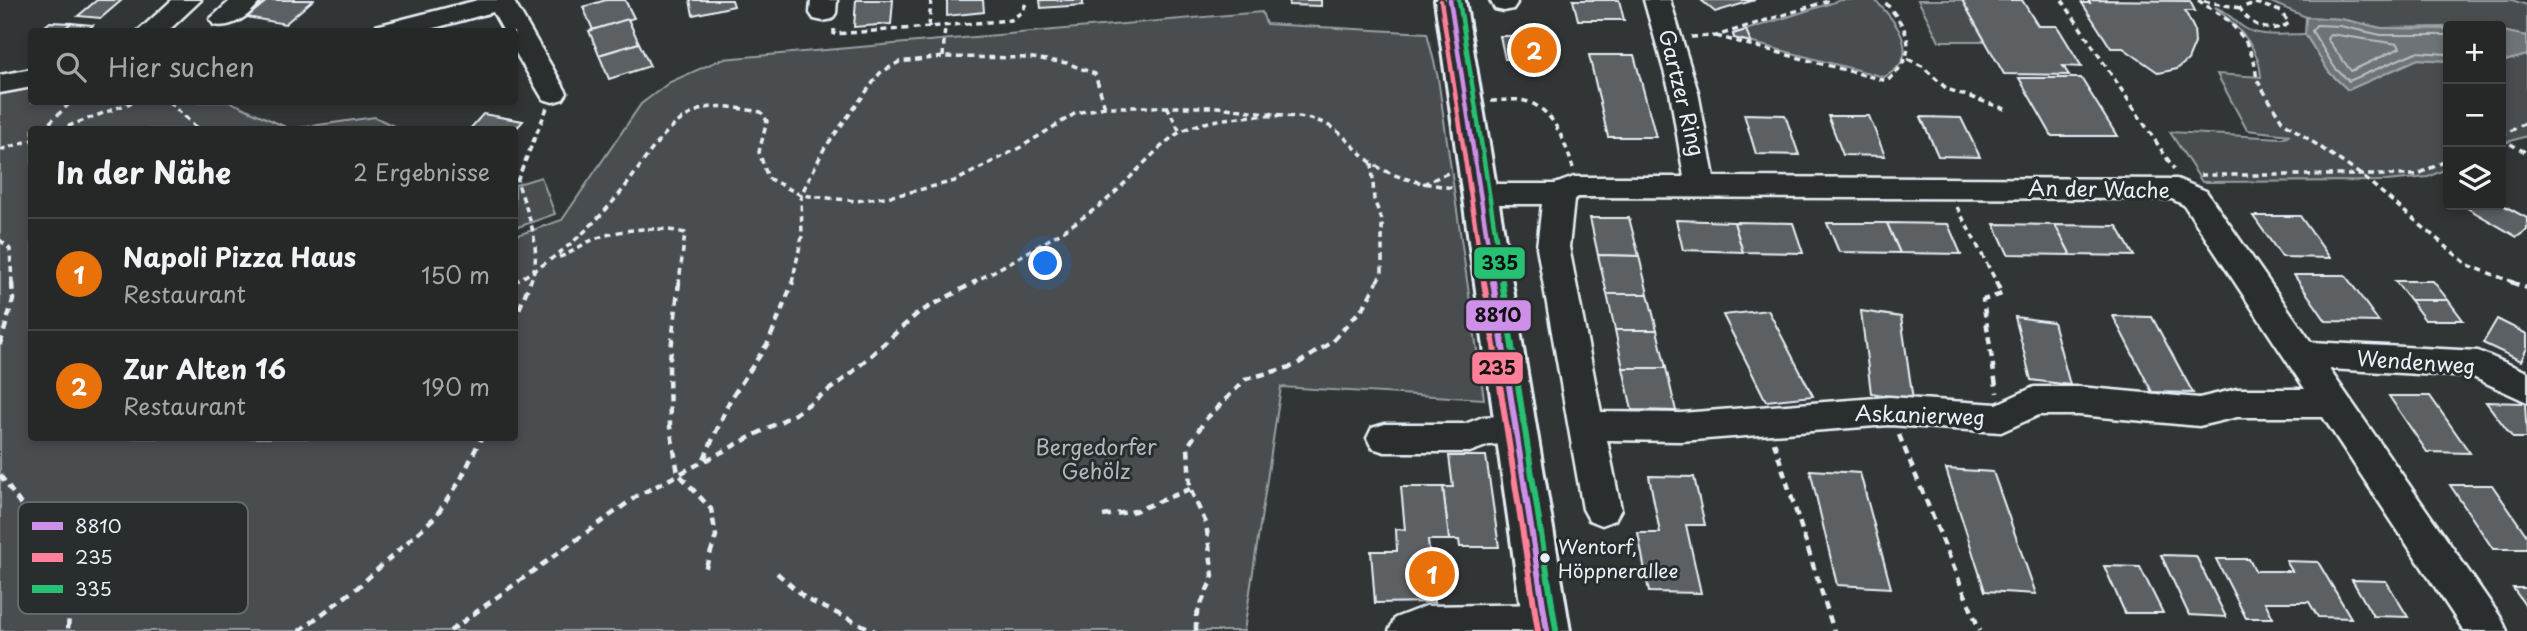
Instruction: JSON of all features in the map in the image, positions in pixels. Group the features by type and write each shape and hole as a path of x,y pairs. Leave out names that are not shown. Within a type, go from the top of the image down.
{"main road":[{"path":"1450,0 1467,100 1471,184 1517,429 1546,626"}],"street":[{"path":"155,28 188,0"},
{"path":"223,19 248,0"},
{"name":"Gartzer Ring","path":"1657,0 1698,151 1700,187"},
{"path":"401,28 500,1 516,28"},
{"path":"518,32 553,93"},
{"path":"0,84 28,79"},
{"name":"An der Wache","path":"1471,184 1567,190 1700,187 1948,189 2042,177 2177,189 2195,198 2487,631"},
{"path":"1567,190 1553,247 1602,509"},
{"name":"Wendenweg","path":"2301,355 2478,364 2527,388"},
{"name":"Askanierweg","path":"1586,426 1681,427 1889,411 2001,418 2034,401 2079,401 2199,412 2237,403 2333,403"},
{"path":"1385,438 1470,438 1483,431 1517,429"},
{"path":"1409,631 1426,624 1546,626"}],"path":[{"path":"929,26 931,0"},
{"path":"827,12 834,34 1011,20 1023,11 1027,0"},
{"path":"1716,36 1831,0"},
{"path":"1667,37 1716,36 1887,81 1899,73 1908,59 1911,44 1903,26 1883,0"},
{"path":"2062,0 2178,175"},
{"path":"2199,0 2240,8 2248,3 2272,6 2285,14 2289,23 2276,29 2261,27 2248,20 2240,8"},
{"path":"2199,0 2230,22 2245,40 2254,60 2257,79 2282,121 2361,175 2468,265 2527,288"},
{"path":"943,57 945,25"},
{"path":"704,459 730,400 768,343 794,279 802,236 800,195 824,149 880,72 899,62 943,57 1033,58 1067,63 1095,75 1105,107"},
{"path":"1908,59 1922,66 1947,89 2008,110"},
{"path":"518,179 553,93"},
{"path":"1467,100 1530,102 1550,118 1566,144 1574,171 1567,190"},
{"path":"46,126 68,105"},
{"path":"69,126 125,105"},
{"path":"172,105 195,126"},
{"path":"518,280 557,257 580,237 622,191 663,131 698,110 722,106 761,112 767,121 759,152 768,178 800,195 856,201 898,195 955,181 1020,147 1076,113 1105,107 1218,107 1318,121 1335,129 1372,163 1403,179 1422,184 1471,184"},
{"path":"1167,106 1181,132"},
{"path":"450,631 637,496 795,414 847,377 918,313 1049,241 1105,201 1156,151 1181,132 1214,121 1253,117 1297,117"},
{"path":"2506,134 2527,122"},
{"path":"0,150 28,140"},
{"path":"2506,140 2527,153"},
{"path":"2191,175 2416,176 2443,162"},
{"path":"1196,631 1196,616 1213,576 1206,523 1189,489 1188,446 1206,419 1246,379 1294,366 1332,342 1364,305 1382,272 1382,220 1374,200 1372,163"},
{"path":"518,184 535,234 534,273 518,312"},
{"path":"1422,184 1471,184"},
{"path":"1948,189 2002,294 1983,300 2001,418"},
{"path":"557,257 568,255 590,240 626,232 675,229 685,233 669,367 670,427 678,473 711,509 716,536 704,573"},
{"path":"0,240 10,249 13,300 0,345"},
{"path":"1889,411 1980,631"},
{"path":"1767,419 1834,631"},
{"path":"299,631 357,588 435,517 460,481 480,441"},
{"path":"0,475 19,502"},
{"path":"1103,516 1135,511 1189,489"},
{"path":"777,573 806,599 875,631"}],"green space":[{"path":"1841,0 1875,0 1891,18 1903,39 1905,50 1903,60 1896,69 1884,77 1734,38 1733,34"},
{"path":"1918,0 1962,0 1985,41 1939,41"},
{"path":"2266,0 2512,0 2527,5 2527,36 2506,32 2506,21 2443,21 2443,27 2381,28 2341,19 2306,17"},
{"path":"2215,7 2243,27 2257,33 2305,34 2329,72 2348,90 2418,59 2443,61 2443,170 2428,177 2386,181 2202,182 2170,132 2282,138 2290,135 2247,130 2217,74 2261,77 2260,66 2252,46"},
{"name":"Bergedorfer Gehölz","path":"1262,12 1266,24 1427,33 1438,78 1484,399 1281,387 1244,631 0,631 0,90 28,85 28,105 238,105 283,126 28,126 28,441 518,441 518,235 562,220 641,104 670,82 722,59"},
{"path":"2527,55 2527,136 2506,142 2506,84 2506,61"},
{"name":"Bergedorfer Gehölz","path":"375,117 394,126 311,126"},
{"path":"541,177 555,214 518,227 518,184"}],"water":[{"path":"2306,17 2341,19 2381,28 2443,29 2443,61 2418,59 2348,90 2329,72 2305,34"},
{"path":"2506,32 2527,36 2527,55 2506,61"}],"building":[{"path":"97,0 122,0 101,18 78,16"},
{"path":"268,0 313,0 285,24 247,17"},
{"path":"606,0 625,0 634,18 593,30 583,7"},
{"path":"690,0 732,0 734,6 693,15"},
{"path":"856,0 893,0 891,24 854,27"},
{"path":"947,0 983,0 984,12 947,16"},
{"path":"1040,0 1083,0 1083,5 1041,8"},
{"path":"1290,0 1321,0 1321,6 1289,5"},
{"path":"1573,0 1619,0 1624,20 1578,20"},
{"path":"1701,0 1755,0 1715,12"},
{"path":"1962,0 2022,0 2038,26 2057,26 2082,67 2063,66 2069,75 2004,74"},
{"path":"2088,0 2190,1 2195,11 2185,11 2194,29 2195,43 2188,60 2177,69 2159,73 2123,48 2111,48 2082,3 2090,3"},
{"path":"628,19 639,43 599,55 589,31"},
{"path":"50,22 71,23 65,28 43,28"},
{"path":"71,23 93,25 90,28 65,28"},
{"path":"1746,30 1751,42 1734,38 1733,34"},
{"path":"1500,36 1543,36 1548,58 1505,59"},
{"path":"639,43 650,66 609,79 599,55"},
{"path":"1589,55 1634,55 1656,137 1608,137"},
{"path":"2019,78 2081,78 2117,136 2052,136"},
{"path":"483,114 523,121 518,127 472,126"},
{"path":"1744,114 1785,115 1799,155 1756,154"},
{"path":"1828,116 1869,116 1885,156 1843,155"},
{"path":"1921,117 1961,118 1980,157 1938,156"},
{"path":"2506,207 2527,218 2527,230 2517,237 2471,210 2506,210"},
{"path":"2253,216 2300,216 2330,258 2282,257"},
{"path":"1590,218 1629,218 1639,256 1598,255"},
{"path":"1676,220 1734,222 1743,252 1683,250"},
{"path":"1734,222 1793,223 1803,253 1743,252"},
{"path":"1827,223 1887,223 1900,253 1839,252"},
{"path":"1887,223 1948,224 1961,254 1900,253"},
{"path":"1994,224 2055,225 2071,255 2008,254"},
{"path":"2055,225 2117,226 2134,256 2071,255"},
{"path":"1598,255 1639,256 1648,294 1607,294"},
{"path":"2294,275 2345,275 2379,322 2326,321"},
{"path":"2395,281 2433,281 2448,300 2410,300"},
{"path":"1607,294 1648,294 1657,330 1615,330"},
{"path":"2410,300 2448,300 2463,320 2425,320"},
{"path":"1768,310 1813,396 1766,401 1723,315"},
{"path":"1861,311 1901,317 1913,400 1871,393"},
{"path":"2113,316 2152,317 2193,393 2152,392"},
{"path":"2015,317 2053,322 2070,385 2031,380"},
{"path":"2497,319 2527,334 2527,348 2521,361 2483,343"},
{"path":"1615,330 1657,330 1666,368 1623,368"},
{"path":"1623,368 1666,368 1676,411 1632,410"},
{"path":"2389,396 2430,396 2470,453 2427,452"},
{"path":"2486,402 2525,403 2527,438 2513,438"},
{"path":"1449,456 1486,456 1499,547 1460,547 1459,540 1449,540 1443,487 1453,487"},
{"path":"1946,469 1993,472 2036,594 1985,591"},
{"path":"1810,470 1860,473 1891,588 1837,585"},
{"path":"1649,476 1694,477 1705,525 1686,525 1701,593 1649,592 1638,533 1660,533"},
{"path":"2450,485 2492,485 2527,536 2527,549 2493,549"},
{"path":"1401,487 1443,487 1449,540 1428,540 1434,602 1375,603 1371,551 1397,551 1396,529 1405,530"},
{"path":"2161,555 2196,556 2226,617 2189,615"},
{"path":"2216,559 2249,559 2255,571 2292,571 2286,561 2318,562 2351,618 2318,617 2309,602 2265,602 2273,618 2246,618"},
{"path":"2104,566 2140,567 2163,613 2125,613"},
{"path":"2352,580 2386,581 2408,617 2373,616"},
{"path":"2513,588 2527,588 2527,608"}],"transit line":[{"name":"8810","path":"1450,0 1547,631"},
{"name":"335","path":"1459,0 1556,630"},
{"name":"235","path":"1441,1 1538,631"}],"place":[{"name":"Zur Alten 16","path":"1534,50"},
{"name":"Wentorf, Höppnerallee","path":"1545,558"},
{"name":"Napoli Pizza Haus","path":"1432,574"}]}
